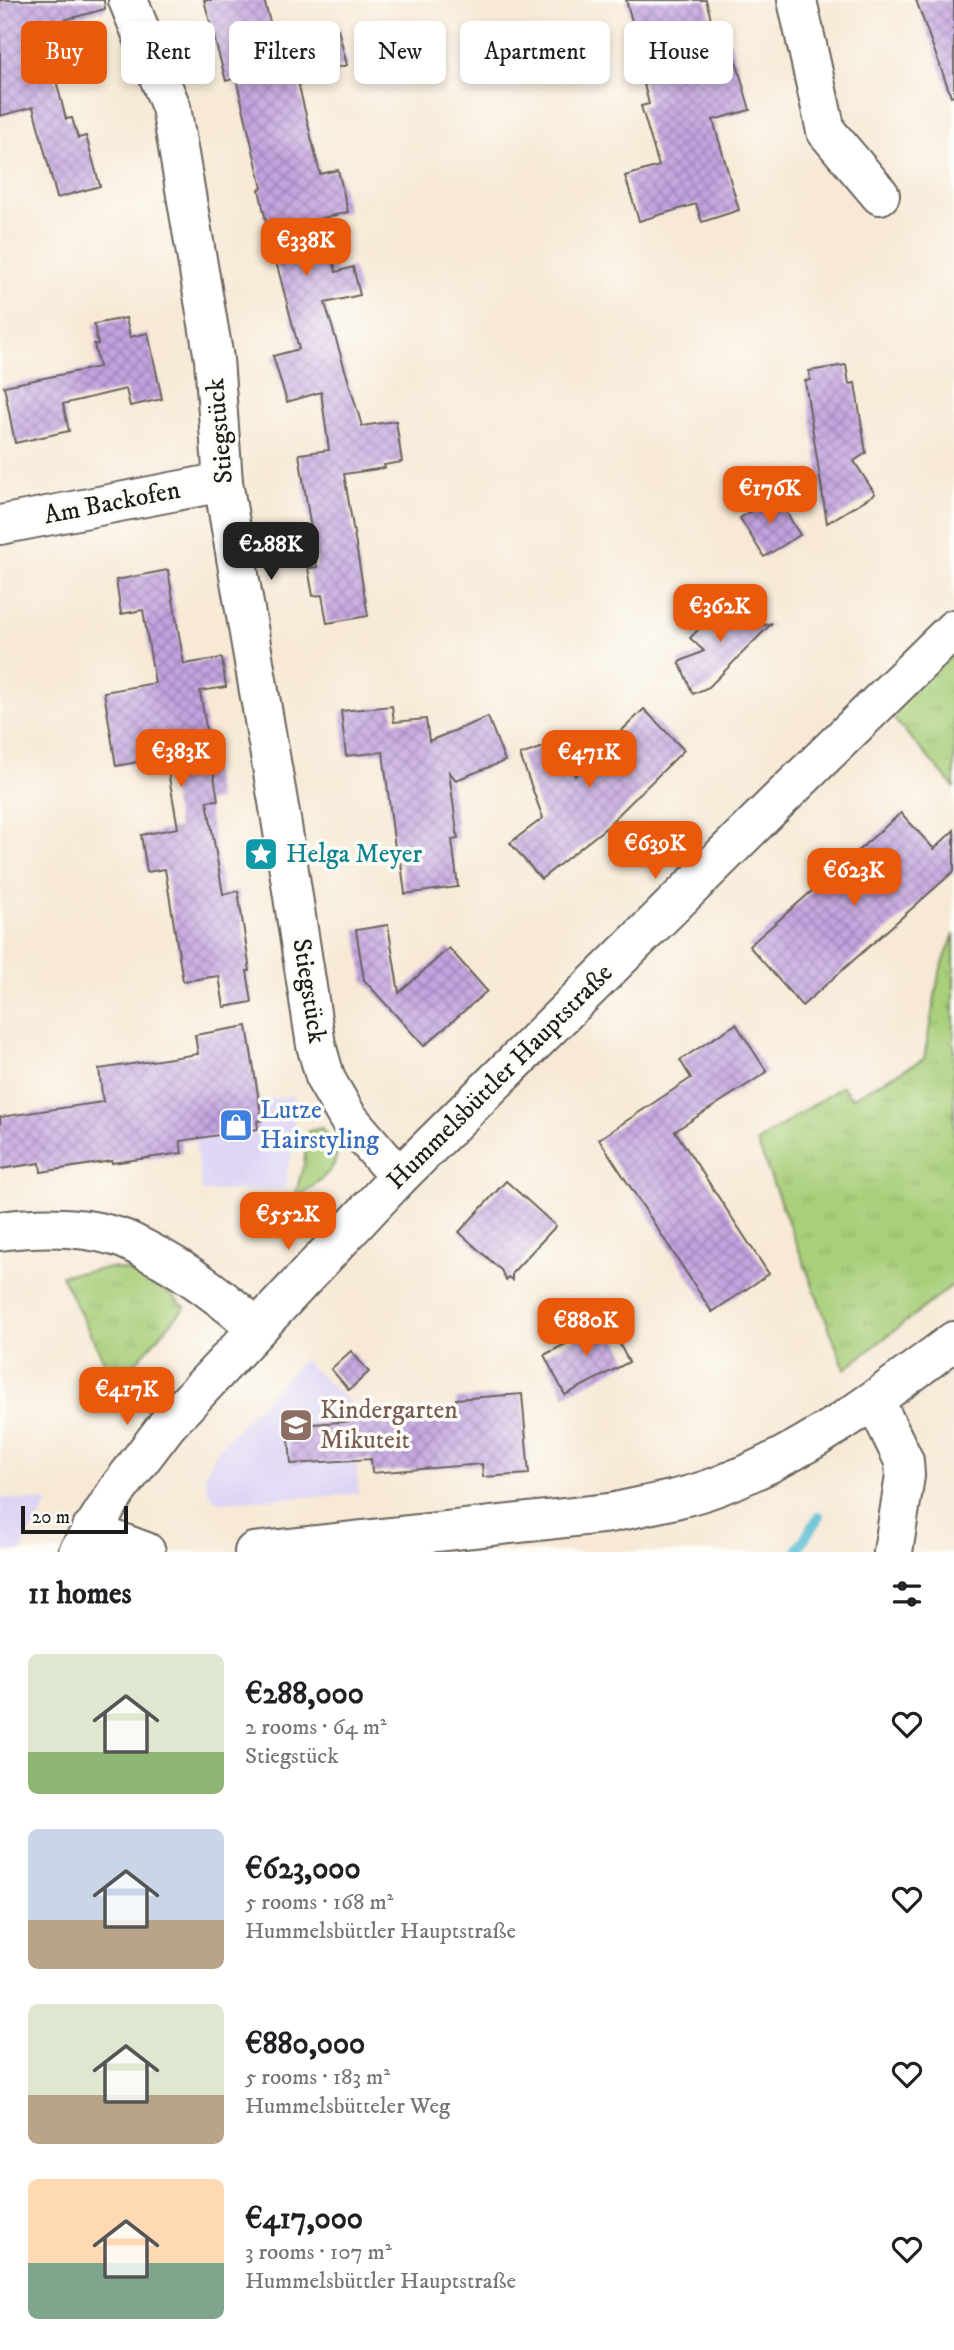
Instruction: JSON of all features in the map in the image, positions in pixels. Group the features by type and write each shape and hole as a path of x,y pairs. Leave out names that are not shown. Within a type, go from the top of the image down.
{"street":[{"name":"Stiegstück","path":"128,0 171,107 214,359 223,482 281,818 316,1045 326,1080 348,1118 399,1177"},
{"path":"797,0 826,131 880,195"},
{"name":"Am Backofen","path":"0,525 223,482"},
{"name":"Hummelsbüttler Hauptstraße","path":"84,1541 145,1451 399,1177 954,629"},
{"path":"0,1231 51,1227 117,1237 139,1246 193,1277 218,1294 257,1328"},
{"path":"254,1552 610,1513 717,1486 824,1435 954,1342"},
{"path":"875,1401 904,1461 905,1476 893,1552"},
{"path":"84,1541 146,1552"}],"shaded area":[{"path":"294,1095 294,1137 285,1188 202,1192 191,1112"},
{"name":"Kindergarten Mikuteit","path":"303,1360 350,1403 359,1494 218,1502 208,1492 204,1476 219,1447"},
{"path":"0,1498 49,1502 20,1552 0,1552"}],"green space":[{"path":"954,643 954,787 886,710"},
{"path":"954,934 954,1284 845,1369 757,1142 842,1086 852,1098 924,1059 939,974"},
{"path":"322,1128 335,1148 335,1162 325,1175 300,1196 296,1192 304,1163 308,1131"},
{"path":"111,1268 142,1276 185,1307 116,1385 61,1275"}],"building":[{"path":"0,0 104,0 105,9 61,21 21,21 21,84 57,84 66,119 72,118 78,138 86,136 100,186 57,198 33,107 0,116"},
{"path":"204,0 264,0 270,21 229,21 229,80 226,81 215,40 215,21 210,21"},
{"path":"626,0 706,0 711,21 632,21"},
{"path":"916,0 954,0 954,95 951,96"},
{"path":"340,37 347,65 340,67"},
{"path":"733,50 750,110 713,120 739,210 702,222 696,204 639,221 625,176 659,166 641,106 649,104 644,84 733,84"},
{"path":"237,84 298,84 320,174 338,170 348,212 323,218 336,272 353,267 360,295 325,303 362,426 396,421 402,462 384,465 385,468 344,474 368,616 327,623 322,595 313,596 308,568 317,567 299,454 329,450 321,392 287,402 273,356 299,349 268,231 259,189 262,188"},
{"path":"126,318 130,337 148,333 162,399 130,406 126,389 63,404 69,431 15,443 4,386 99,367 94,344 98,344 94,324"},
{"path":"846,365 849,384 855,383 866,453 854,461 875,494 827,523 805,381 810,380 809,371"},
{"path":"776,495 800,535 764,557 740,518"},
{"path":"168,570 184,664 222,658 226,687 200,691 218,800 207,801 223,894 238,891 252,1002 224,1007 219,976 183,981 165,869 147,872 141,835 178,828 165,757 116,766 104,692 155,683 143,610 121,614 116,580"},
{"path":"731,596 762,626 772,623 709,687 693,694 679,662 704,651 690,638"},
{"path":"392,706 394,722 426,719 429,741 488,717 505,761 456,780 449,772 458,839 452,840 458,887 405,894 401,863 397,864 383,752 346,756 341,711"},
{"path":"644,709 684,750 612,823 541,879 510,843 543,818 520,755 564,740 575,776"},
{"path":"901,813 934,849 954,830 954,871 802,1006 749,946"},
{"path":"388,925 399,993 449,948 487,991 424,1046 364,980 356,930"},
{"path":"736,1024 767,1072 675,1131 769,1274 712,1312 599,1139 691,1078 680,1060"},
{"path":"247,1026 262,1120 257,1121 258,1129 180,1141 182,1153 41,1172 40,1163 0,1169 0,1117 103,1102 99,1069 198,1054 195,1035"},
{"path":"506,1181 556,1226 512,1273 512,1280 508,1277 506,1280 501,1270 459,1232"},
{"path":"608,1322 629,1362 565,1395 544,1355"},
{"path":"351,1351 369,1372 349,1390 331,1369"},
{"path":"522,1394 529,1474 483,1477 482,1464 372,1473 371,1459 291,1464 288,1426 457,1413 456,1399"}],"waterway":[{"path":"796,1552 819,1516"}],"place":[{"name":"Helga Meyer","path":"261,854"},
{"name":"Lutze Hairstyling","path":"236,1125"},
{"name":"Kindergarten Mikuteit","path":"296,1425"}]}
